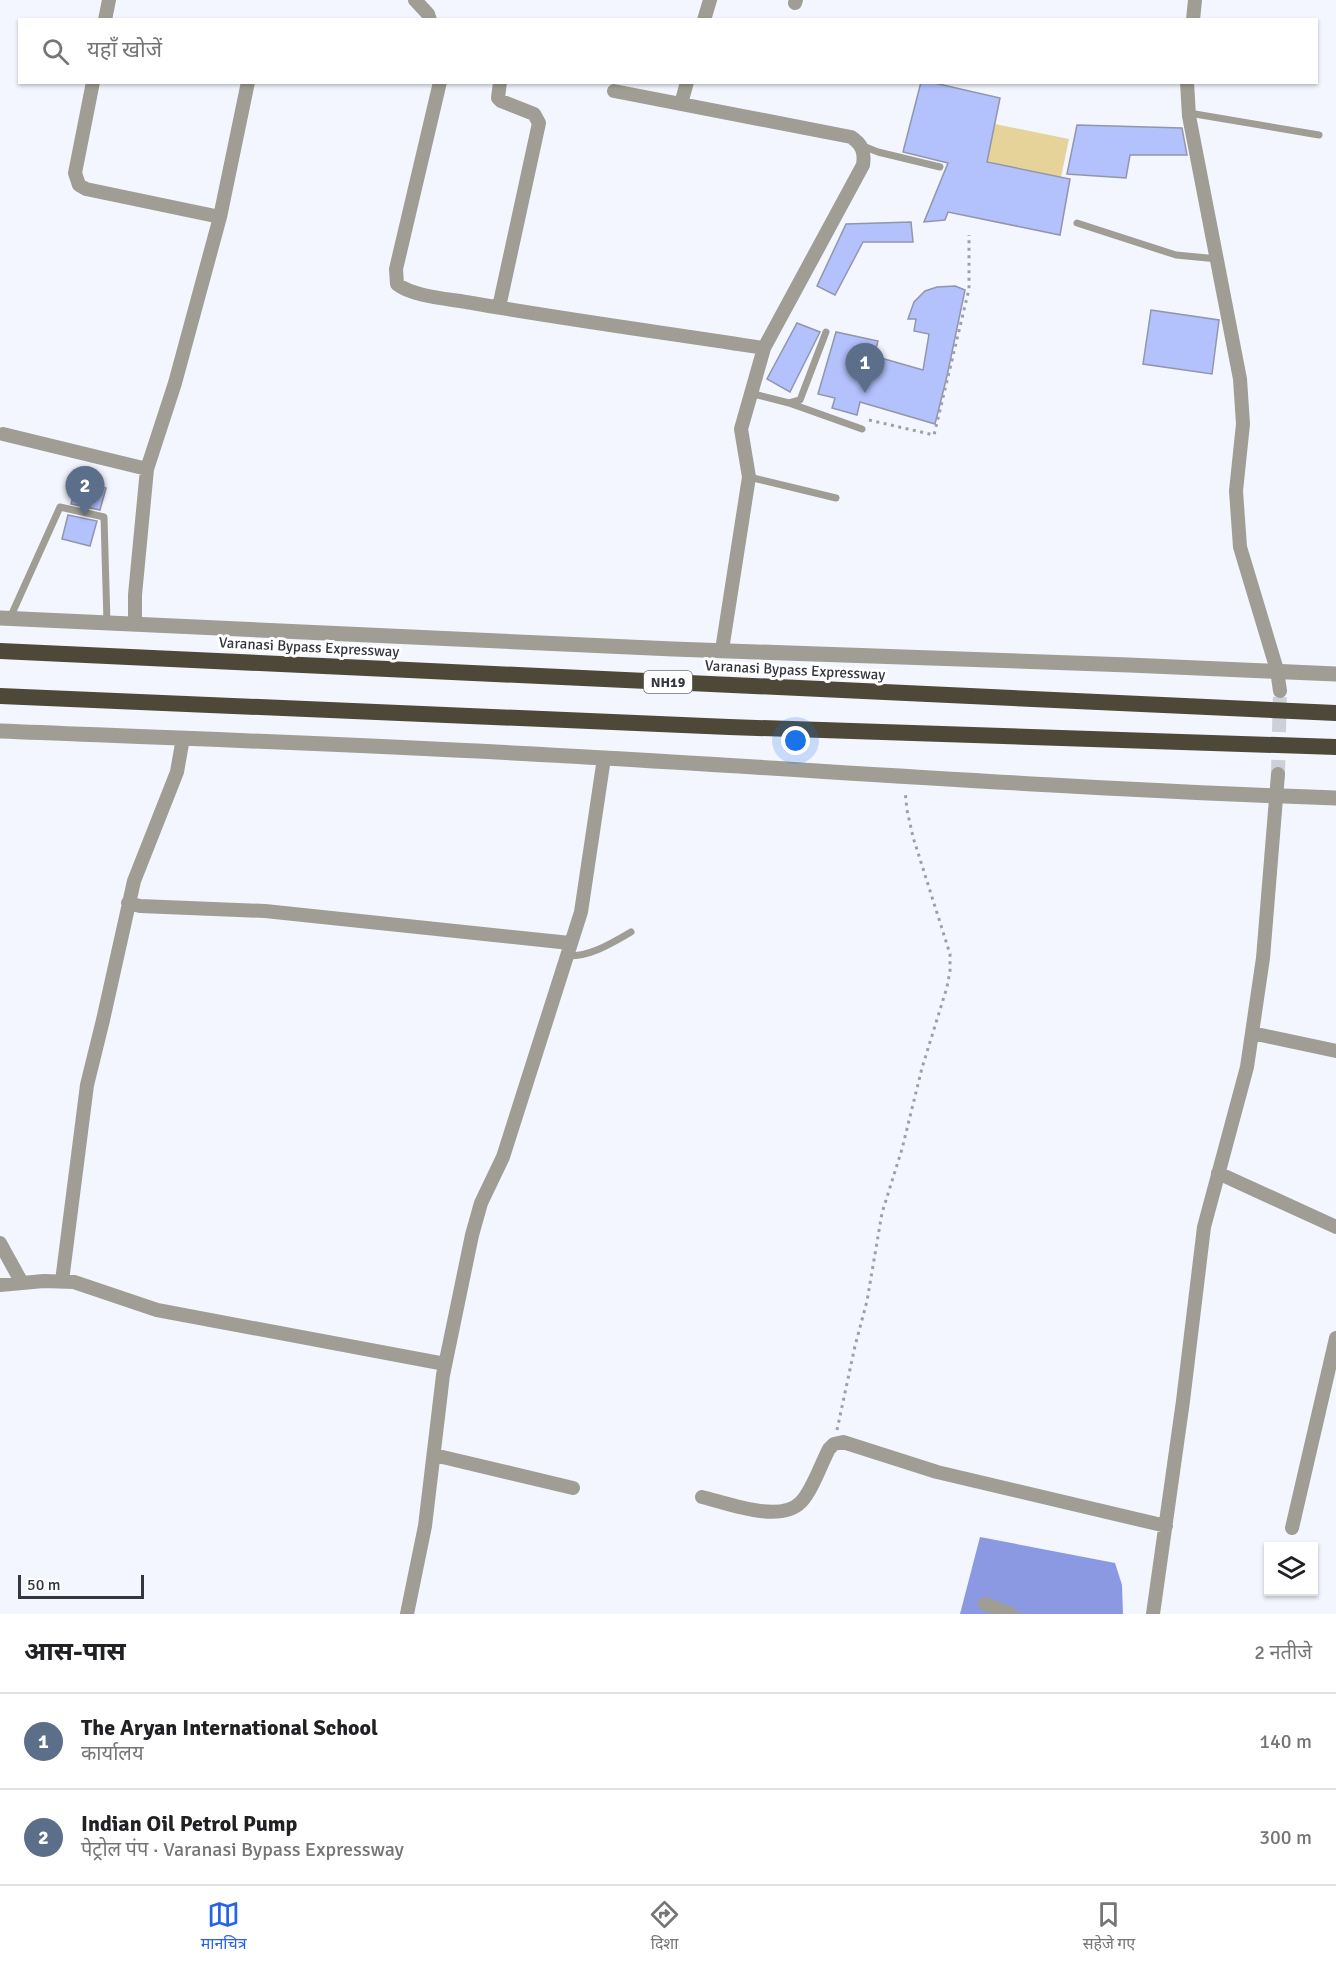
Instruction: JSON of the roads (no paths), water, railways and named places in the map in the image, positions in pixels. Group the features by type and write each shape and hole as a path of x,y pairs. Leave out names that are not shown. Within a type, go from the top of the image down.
{"highway":[{"name":"Varanasi Bypass Expressway","path":"0,651 1336,713"},
{"path":"0,696 741,728 1336,747"}],"street":[{"path":"105,18 109,0"},
{"path":"415,0 429,18"},
{"path":"705,18 710,0"},
{"path":"1193,18 1195,0"},
{"path":"93,84 75,173 79,185 87,189 220,217"},
{"path":"135,624 135,595 147,469 176,383 220,217 248,84"},
{"path":"440,84 396,269 397,284 417,293 500,308 764,348"},
{"path":"500,84 498,98 501,102 534,114 539,123 500,308"},
{"path":"681,104 686,84"},
{"path":"1187,84 1188,113 1240,379 1243,424 1236,491 1240,547 1277,670 1280,691"},
{"path":"614,91 851,137 860,145 864,156 863,165 764,348 750,393 741,429 749,477 722,650"},
{"path":"3,434 147,469"},
{"path":"5,618 673,649 1336,674"},
{"path":"0,731 604,758 905,777 1336,798"},
{"path":"62,1281 87,1085 134,880 177,772 183,738"},
{"path":"407,1614 425,1526 445,1364 472,1235 481,1203 502,1157 567,949 581,912 604,758"},
{"path":"1153,1614 1183,1401 1204,1227 1247,1067 1263,958 1278,774"},
{"path":"128,903 140,906 266,911 567,949"},
{"path":"1252,1033 1336,1051"},
{"path":"1218,1173 1336,1227"},
{"path":"0,1242 22,1283"},
{"path":"0,1285 74,1282 157,1310 445,1364"},
{"path":"1292,1527 1336,1338"},
{"path":"702,1497 760,1512 788,1509 800,1503 829,1449 834,1444 851,1443 937,1472 1166,1526"},
{"path":"434,1455 573,1488"},
{"path":"985,1605 1011,1614"}],"lane":[{"path":"1188,113 1319,135"},
{"path":"860,145 878,152 940,167"},
{"path":"1077,223 1176,255 1218,259"},
{"path":"789,403 800,400 826,332"},
{"path":"750,393 789,403 862,429"},
{"path":"749,477 836,498"},
{"path":"5,618 60,507 104,517 107,623"},
{"path":"567,949 585,954 611,944 632,932"}],"water":[{"path":"980,1537 1115,1563 1122,1585 1123,1614 960,1614"}],"tunnel":[{"path":"1278,774 1280,691"}],"place":[{"name":"The Aryan International School","path":"865,393"},
{"name":"Indian Oil Petrol Pump","path":"85,516"}]}
